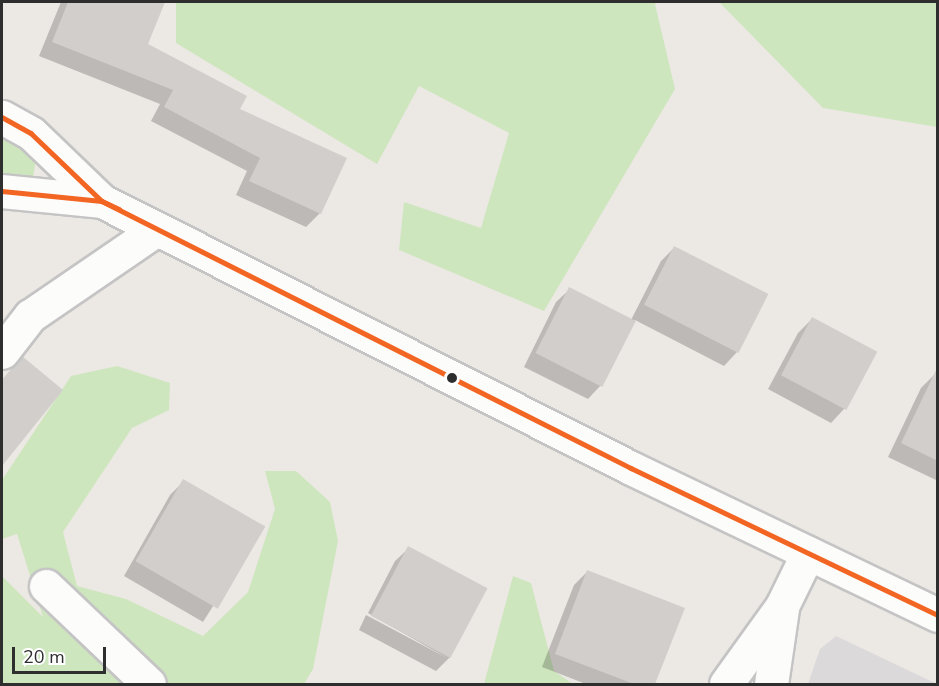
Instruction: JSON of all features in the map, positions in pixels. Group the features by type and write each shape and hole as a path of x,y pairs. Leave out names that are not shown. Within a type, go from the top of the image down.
{"street":[{"path":"2,117 31,133 102,201 808,553 938,615"},
{"path":"2,190 102,201"},
{"path":"2,352 30,316 157,229"},
{"path":"726,684 782,606 808,553"},
{"path":"46,586 149,684"},
{"path":"771,684 782,606"}],"shaded area":[{"path":"836,636 937,684 808,684 820,649"}],"green space":[{"path":"176,2 660,2 655,4 675,89 544,311 399,250 404,202 481,228 509,133 419,86 377,164 176,43"},
{"path":"719,2 937,2 937,127 823,108"},
{"path":"2,138 36,159 33,178 2,175"},
{"path":"117,366 170,383 169,410 132,428 63,532 77,586 126,599 203,636 248,592 275,509 265,471 296,471 330,502 338,541 313,669 304,684 2,684 2,576 43,617 17,534 2,539 2,480 71,376"},
{"path":"513,576 531,583 554,671 573,684 484,684"}],"building":[{"path":"68,2 165,2 148,44 247,96 240,109 347,158 321,214 249,181 260,158 164,107 173,90 52,42"},
{"path":"674,246 768,294 738,353 644,305"},
{"path":"569,287 636,321 602,387 535,353"},
{"path":"812,317 877,352 846,410 781,375"},
{"path":"22,356 63,390 2,466 2,380"},
{"path":"938,366 938,461 901,443"},
{"path":"183,479 265,526 218,609 136,561"},
{"path":"408,546 487,588 450,658 371,616"},
{"path":"587,570 685,608 655,684 634,684 555,654"}],"transit line":[{"path":"2,117 31,133 102,201 631,468 938,615"},
{"path":"2,191 102,201 119,209"}]}
